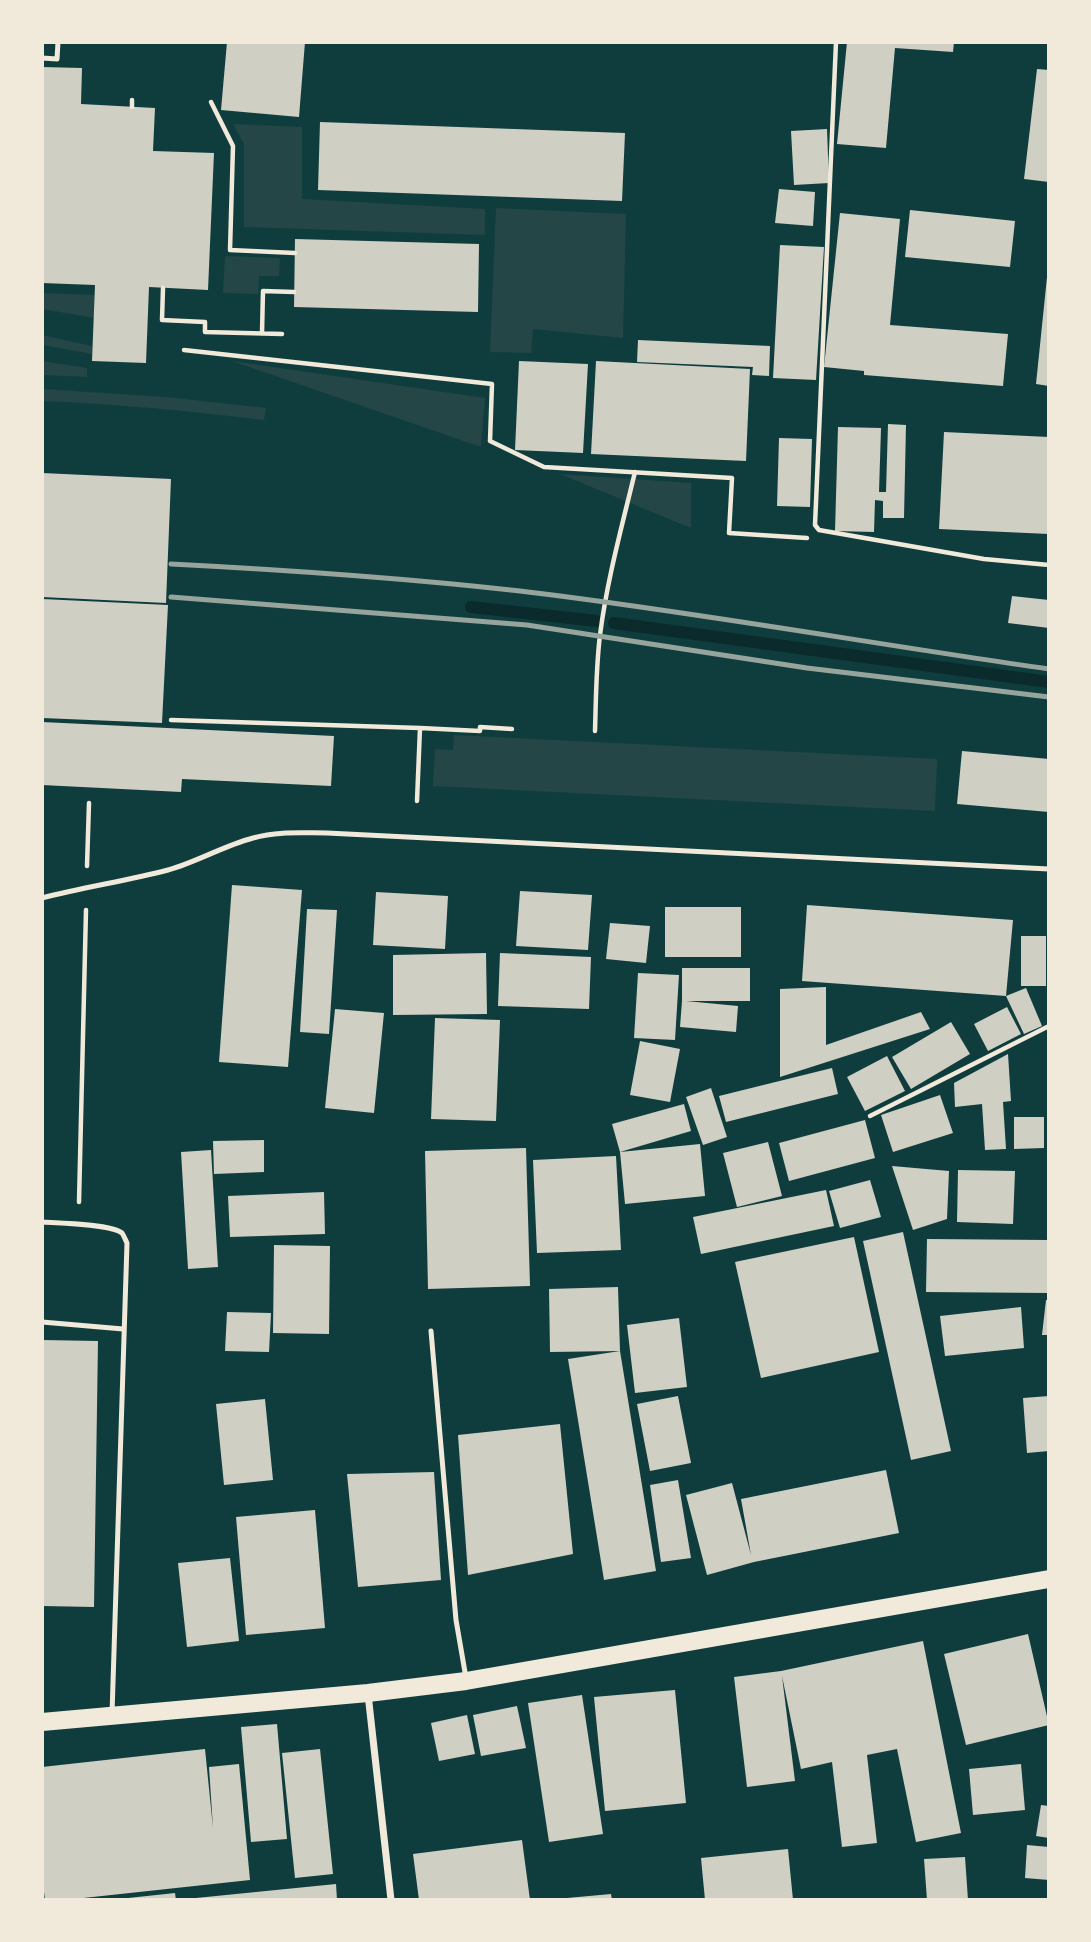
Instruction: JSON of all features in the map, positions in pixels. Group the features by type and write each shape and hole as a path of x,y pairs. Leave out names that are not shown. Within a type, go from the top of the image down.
{"main road":[{"path":"42,1722 368,1693 466,1681 1049,1579"}],"street":[{"path":"368,1693 391,1900"}],"lane":[{"path":"42,58 57,59 58,42"},
{"path":"42,898 190,864 254,837 281,833 327,833 1049,869"},
{"path":"42,1222 114,1229 123,1234 127,1243 112,1717"},
{"path":"42,1322 123,1329"},
{"path":"431,1331 456,1619 466,1681"}],"path":[{"path":"835,42 814,525 819,530 984,559 1049,565"},
{"path":"132,100 132,107"},
{"path":"211,102 233,146 230,250 295,253"},
{"path":"163,288 162,320 205,322 205,332 282,334"},
{"path":"262,333 263,291 294,292"},
{"path":"184,350 492,384 490,441 544,467 732,478 729,533 807,538"},
{"path":"595,731 600,635 614,556 635,472"},
{"path":"171,720 480,731 480,727 512,729"},
{"path":"416,801 420,728"},
{"path":"78,1224 89,803"},
{"path":"870,1116 1049,1026"}],"shaded area":[{"path":"233,124 302,127 302,199 485,209 485,235 244,227 244,144"},
{"path":"496,208 626,214 623,338 533,329 531,353 490,352"},
{"path":"225,256 280,258 279,276 259,276 258,294 223,293"},
{"path":"42,293 94,295 95,318 42,309"},
{"path":"42,335 92,346 92,354 42,345"},
{"path":"42,361 87,368 87,377 42,375"},
{"path":"232,361 485,398 481,447"},
{"path":"42,389 166,397 266,408 264,420 153,408 42,401"},
{"path":"560,474 691,483 691,528"},
{"path":"454,735 937,759 935,811 433,786 435,749 453,750"}],"building":[{"path":"227,42 305,42 299,117 221,110"},
{"path":"847,42 954,42 953,52 895,48 886,148 837,144"},
{"path":"42,67 82,68 81,104 155,108 153,151 214,153 208,290 149,287 146,363 92,361 95,285 42,283"},
{"path":"1037,69 1049,70 1049,182 1024,179"},
{"path":"320,122 625,133 622,201 318,190"},
{"path":"827,129 829,183 794,185 791,131"},
{"path":"779,189 815,192 813,226 775,223"},
{"path":"910,210 1015,221 1010,267 905,257"},
{"path":"840,213 900,219 890,325 1008,334 1003,386 864,375 864,371 824,367"},
{"path":"295,239 479,244 478,312 294,307"},
{"path":"780,245 824,247 816,380 773,378"},
{"path":"1049,277 1049,386 1036,384"},
{"path":"638,340 770,346 769,376 752,375 753,367 637,362"},
{"path":"519,361 588,364 583,453 515,450"},
{"path":"596,361 750,369 746,461 591,454"},
{"path":"888,424 906,425 904,518 883,518 883,501 875,500 874,532 835,531 838,427 881,428 879,492 886,492"},
{"path":"944,432 1049,437 1049,534 939,529"},
{"path":"779,438 812,439 810,507 777,506"},
{"path":"42,473 171,479 166,603 42,597"},
{"path":"1012,596 1049,600 1049,628 1008,623"},
{"path":"42,599 168,605 162,723 42,718"},
{"path":"42,722 334,736 331,786 182,779 181,792 42,785"},
{"path":"962,751 1049,759 1049,812 957,804"},
{"path":"232,885 302,890 288,1067 219,1062"},
{"path":"520,891 592,895 588,950 516,946"},
{"path":"376,892 448,896 445,949 373,945"},
{"path":"807,905 1013,920 1006,996 802,981"},
{"path":"665,907 741,907 741,957 665,957"},
{"path":"307,909 337,910 329,1034 300,1032"},
{"path":"610,923 650,926 646,963 606,959"},
{"path":"1021,936 1046,936 1046,986 1021,986"},
{"path":"486,953 487,1014 393,1015 393,955"},
{"path":"500,953 591,957 589,1009 498,1006"},
{"path":"682,968 750,968 750,1001 686,1001 738,1006 736,1032 680,1027"},
{"path":"638,973 679,975 675,1040 634,1038"},
{"path":"826,987 826,1045 921,1012 930,1029 780,1077 780,989"},
{"path":"1026,988 1042,1026 1024,1034 1006,996"},
{"path":"1007,1007 1021,1034 988,1051 974,1024"},
{"path":"335,1009 384,1013 374,1113 325,1108"},
{"path":"435,1018 500,1020 496,1121 431,1119"},
{"path":"951,1022 970,1054 911,1089 892,1057"},
{"path":"640,1041 680,1049 670,1102 630,1095"},
{"path":"1008,1054 1011,1101 1003,1102 1006,1149 985,1150 982,1104 955,1107 954,1083"},
{"path":"887,1056 905,1091 865,1111 847,1077"},
{"path":"832,1068 838,1094 726,1122 719,1096"},
{"path":"711,1088 727,1137 703,1145 686,1097"},
{"path":"940,1095 953,1133 893,1152 881,1115"},
{"path":"684,1104 691,1131 620,1152 612,1124"},
{"path":"1014,1117 1044,1117 1044,1148 1014,1149"},
{"path":"865,1120 875,1158 789,1181 779,1143"},
{"path":"264,1140 264,1172 214,1174 213,1141"},
{"path":"768,1142 782,1196 737,1207 723,1153"},
{"path":"700,1144 705,1196 625,1204 620,1152"},
{"path":"526,1148 530,1286 428,1289 425,1151"},
{"path":"211,1150 218,1267 188,1269 181,1152"},
{"path":"616,1156 621,1250 537,1253 533,1160"},
{"path":"892,1166 949,1171 947,1219 913,1230"},
{"path":"958,1170 1015,1171 1013,1224 957,1222"},
{"path":"870,1180 881,1217 840,1228 829,1191"},
{"path":"826,1190 834,1226 701,1254 693,1217"},
{"path":"324,1192 325,1234 230,1237 228,1196"},
{"path":"903,1232 951,1451 911,1460 863,1241"},
{"path":"854,1237 879,1352 761,1378 735,1262"},
{"path":"927,1239 1049,1240 1049,1293 926,1292"},
{"path":"274,1245 330,1246 329,1334 273,1333"},
{"path":"618,1287 620,1351 550,1352 549,1289"},
{"path":"1046,1300 1049,1300 1049,1335 1042,1335"},
{"path":"1021,1307 1024,1348 945,1356 940,1316"},
{"path":"227,1312 271,1313 269,1352 225,1351"},
{"path":"679,1318 687,1387 635,1393 627,1325"},
{"path":"42,1340 98,1341 94,1607 42,1606"},
{"path":"620,1351 656,1571 604,1580 568,1359"},
{"path":"678,1396 691,1463 650,1471 637,1404"},
{"path":"1049,1396 1049,1451 1027,1453 1023,1398"},
{"path":"265,1399 273,1480 224,1485 216,1404"},
{"path":"560,1424 573,1554 468,1575 458,1435"},
{"path":"886,1470 899,1533 754,1562 707,1575 686,1495 732,1483 751,1555 741,1499"},
{"path":"434,1472 441,1580 358,1587 347,1474"},
{"path":"678,1480 691,1558 661,1562 650,1485"},
{"path":"315,1510 325,1628 246,1635 236,1517"},
{"path":"230,1558 239,1641 187,1647 178,1563"},
{"path":"1028,1634 1049,1725 966,1745 944,1654"},
{"path":"923,1641 961,1833 916,1842 897,1749 867,1755 877,1843 842,1847 832,1762 801,1769 782,1676 795,1781 747,1787 734,1677 781,1671"},
{"path":"675,1690 686,1803 605,1811 594,1697"},
{"path":"582,1695 603,1834 549,1842 528,1703"},
{"path":"517,1706 526,1748 481,1756 473,1715"},
{"path":"467,1715 475,1754 439,1761 431,1723"},
{"path":"277,1724 287,1839 251,1842 241,1727"},
{"path":"205,1749 213,1828 209,1767 239,1764 250,1880 45,1900 42,1876 42,1767"},
{"path":"320,1749 333,1874 295,1878 282,1753"},
{"path":"1021,1764 1025,1810 973,1815 969,1769"},
{"path":"1041,1805 1049,1806 1049,1838 1036,1836"},
{"path":"522,1840 530,1900 419,1900 413,1854"},
{"path":"1027,1845 1049,1847 1049,1880 1025,1878"},
{"path":"788,1849 793,1900 705,1900 701,1858"},
{"path":"965,1857 968,1900 927,1900 924,1859"},
{"path":"336,1884 337,1900 196,1900 196,1898"},
{"path":"175,1893 176,1900 128,1900 128,1898"},
{"path":"611,1894 612,1900 567,1900 567,1898"}],"waterway":[{"path":"471,607 597,621"},
{"path":"614,623 1049,682"}],"railway":[{"path":"171,564 346,575 520,591 1049,669"},
{"path":"171,597 527,625 807,668 1049,697"}]}
